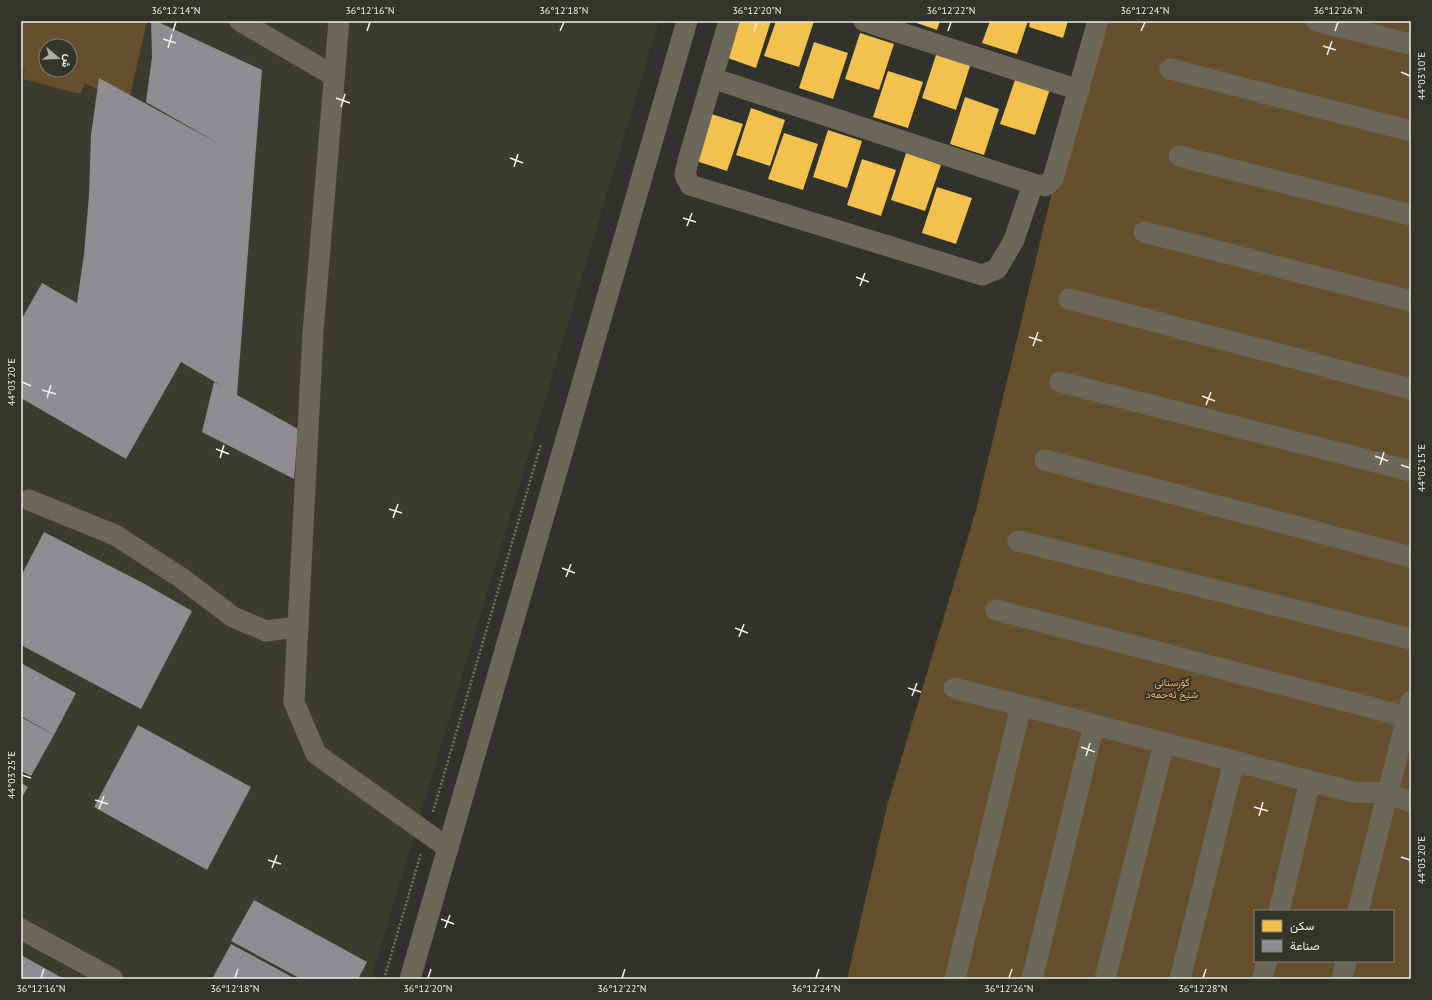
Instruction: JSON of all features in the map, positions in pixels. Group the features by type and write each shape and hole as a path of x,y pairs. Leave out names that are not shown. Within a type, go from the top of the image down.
{"street":[{"path":"240,21 334,76"},
{"path":"339,21 313,333 294,702 316,754 426,834 448,848"},
{"path":"410,979 687,21"},
{"path":"729,21 685,175 690,185 982,275 997,269 1014,240 1033,184"},
{"path":"864,21 1079,90"},
{"path":"712,78 1033,184 1045,186 1053,179 1098,21"},
{"path":"1316,21 1411,44"},
{"path":"1170,69 1411,131"},
{"path":"1179,156 1411,215"},
{"path":"1144,232 1411,301"},
{"path":"1069,299 1411,389"},
{"path":"1060,382 1411,471"},
{"path":"1045,460 1411,557"},
{"path":"29,500 115,535 180,577 233,617 266,631 298,627"},
{"path":"1018,541 1411,639"},
{"path":"996,610 1410,712 1387,793 1358,910"},
{"path":"954,688 1354,792 1387,793 1411,802"},
{"path":"955,979 1021,706"},
{"path":"1032,979 1094,725"},
{"path":"1105,979 1164,743"},
{"path":"1180,979 1234,761"},
{"path":"1279,910 1310,781"},
{"path":"21,929 113,979"},
{"path":"1262,979 1266,962"},
{"path":"1342,979 1346,962"}],"path":[{"path":"384,979 543,439"}],"shaded area":[{"path":"21,21 659,21 371,979 21,979"}],"green space":[{"path":"21,21 147,21 128,105 85,83 80,94 23,79 25,69 21,69"},
{"name":"گۆڕستانی شێخ ئەحمەد","path":"1093,21 1411,21 1411,979 847,979 887,806 976,510"}],"building: سكن":[{"path":"734,21 771,21 756,68 722,56"},
{"path":"776,21 814,21 799,67 764,56"},
{"path":"911,21 940,21 937,30"},
{"path":"990,21 1028,21 1017,54 982,43"},
{"path":"1030,21 1068,21 1063,38 1029,27"},
{"path":"860,33 894,44 879,90 845,79"},
{"path":"814,42 848,53 833,99 799,88"},
{"path":"937,52 971,63 956,110 922,98"},
{"path":"888,71 923,82 908,128 873,117"},
{"path":"1016,77 1050,89 1035,135 1000,124"},
{"path":"965,97 999,109 984,155 950,144"},
{"path":"751,108 785,120 770,166 736,155"},
{"path":"708,113 743,124 727,171 693,160"},
{"path":"828,130 862,141 847,188 813,177"},
{"path":"784,133 818,144 803,190 768,179"},
{"path":"906,153 941,165 925,211 891,200"},
{"path":"862,159 896,170 881,216 847,205"},
{"path":"937,187 972,198 956,244 922,233"}],"building: صناعة":[{"path":"151,21 156,21 262,70 237,395 298,429 294,479 202,432 214,382 222,386 181,362 126,459 21,398 21,320 42,283 77,303 84,254 89,195 91,135 99,78 221,145 146,102 152,57"},
{"path":"44,532 143,583 192,611 141,709 21,645 21,576"},
{"path":"21,663 76,693 54,735 21,716"},
{"path":"21,717 54,735 31,776 21,771"},
{"path":"138,725 251,787 207,870 94,807"},
{"path":"21,783 28,787 21,799"},
{"path":"254,900 367,962 358,979 301,979 231,941"},
{"path":"231,944 296,979 212,979"},
{"path":"21,955 64,979 21,979"}]}
